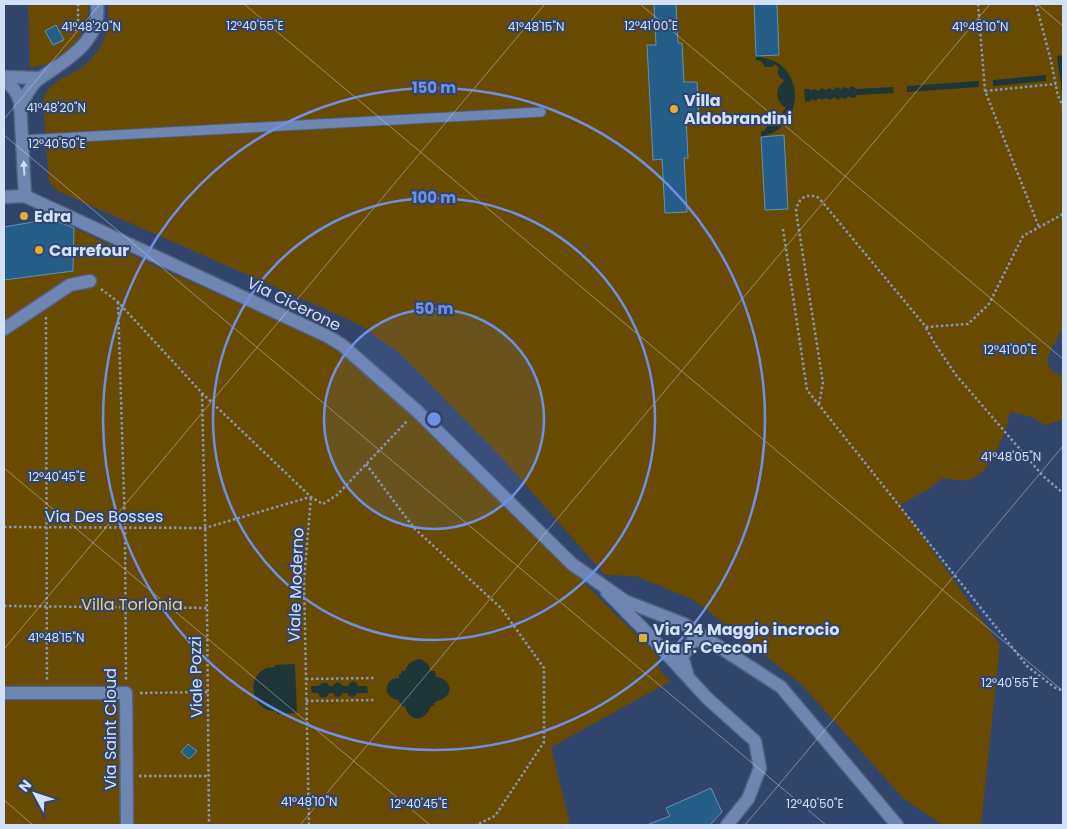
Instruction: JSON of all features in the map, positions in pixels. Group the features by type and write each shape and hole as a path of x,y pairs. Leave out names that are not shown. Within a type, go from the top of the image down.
{"main road":[{"path":"20,108 28,92 40,78 67,60 92,34 98,19 97,4"},
{"path":"4,77 40,78"},
{"path":"4,81 14,89 18,97 25,196 4,197"},
{"name":"Via Cicerone","path":"25,196 327,336 342,345 417,411 572,564 594,579"},
{"path":"4,329 70,285 90,281"},
{"path":"594,579 625,601 684,624 781,687 897,825"},
{"path":"594,579 688,678 755,741 760,768 748,799 727,825"},
{"path":"688,678 682,657 694,639 718,646"},
{"path":"4,693 126,693"},
{"name":"Via Saint Cloud","path":"126,693 127,825"}],"lane":[{"path":"22,140 541,112"}],"path":[{"path":"75,33 78,24 78,4"},
{"path":"978,4 985,91 1039,227"},
{"path":"1036,4 1058,96 1063,106"},
{"path":"985,91 1056,84"},
{"path":"698,100 709,99"},
{"path":"819,404 823,383 796,211 801,198 810,195 819,198 926,328 956,375 1043,476 1063,493"},
{"path":"926,328 968,324 989,304 1023,236 1063,214"},
{"path":"783,230 807,390 1027,666 1054,687 1063,690"},
{"path":"90,281 118,302 202,393 311,497"},
{"path":"46,302 47,693"},
{"name":"Via Saint Cloud","path":"118,302 125,527 126,693"},
{"name":"Viale Pozzi","path":"202,393 207,608 209,825"},
{"path":"417,411 366,464 414,528 501,608 544,668 544,742 495,816 476,825"},
{"name":"Via Des Bosses","path":"4,527 205,528 311,497 322,504 337,494 366,464"},
{"name":"Viale Moderno","path":"309,825 304,580 311,497"},
{"path":"4,606 207,608"},
{"path":"306,679 376,678"},
{"path":"126,693 208,692"},
{"path":"306,702 376,700"},
{"path":"127,776 209,776"}],"green space":[{"path":"28,4 88,4 87,20 80,35 75,43 54,62 30,67"},
{"name":"Villa Aldobrandini","path":"108,4 1063,4 1063,329 1049,354 1047,362 1053,371 1063,377 1063,418 1060,421 1045,425 1032,417 1010,412 997,450 985,469 978,475 964,480 943,478 929,489 900,505 1000,645 981,825 943,825 904,799 801,684 694,600 636,576 605,575 501,457 399,353 363,327 54,188 49,181 43,103 45,96 48,90 58,81 84,66 100,48 106,33"},
{"name":"Villa Torlonia","path":"74,228 337,347 420,421 657,655 660,671 671,681 551,747 570,825 4,825 4,282 5,280 73,271","holes":["405,671 436,678 434,703 431,706 399,700 389,682 394,678 399,678"]}],"shaded area":[{"path":"1063,55 1063,93 1062,93 1057,56"},
{"path":"756,56 767,58 782,66 793,82 795,91 793,109 789,117 776,131 761,137 761,132 765,130 768,124 773,122 779,125 782,121 781,114 786,108 782,105 777,95 779,87 785,80 779,76 779,68 775,64 772,67 765,67 761,61 756,60"},
{"path":"1046,75 1046,81 993,86 993,80"},
{"path":"979,81 979,87 907,92 907,86"},
{"path":"852,86 857,89 893,87 894,93 857,95 854,98 849,96 845,99 841,97 838,100 834,97 830,100 818,98 816,101 811,99 811,101 805,102 804,89 818,91 822,88 833,90 837,87 849,89"},
{"path":"420,659 427,664 430,671 435,671 436,677 446,681 450,689 446,697 436,701 434,706 431,706 422,718 414,718 407,712 405,706 401,706 399,700 393,699 390,696 387,692 387,685 394,679 399,678 401,671 405,671 411,662"},
{"path":"295,664 297,713 277,714 276,711 268,710 261,706 254,693 255,678 260,672 267,668 275,667 275,665"},
{"path":"353,681 358,686 367,686 368,693 357,693 353,697 343,693 338,697 333,693 329,693 327,697 323,698 318,693 312,693 311,686 327,683 329,686 333,686 335,683 338,683 348,686"}],"building":[{"name":"Villa Aldobrandini","path":"654,4 676,4 678,43 682,43 684,82 697,82 699,118 686,118 688,158 684,158 687,212 665,213 662,159 653,160 647,45 656,45"},
{"path":"754,4 777,4 779,55 756,56"},
{"path":"56,25 64,40 53,45 45,31"},
{"path":"784,135 788,209 765,210 761,137"},
{"name":"Carrefour","path":"53,220 74,228 73,271 4,280 4,227"},
{"path":"188,744 197,751 189,759 181,752"},
{"path":"711,788 722,812 710,825 649,825 670,816 666,808"}],"place":[{"name":"Villa Aldobrandini","path":"674,109"},
{"name":"Edra","path":"24,216"},
{"name":"Carrefour","path":"39,250"},
{"name":"Via 24 Maggio incrocio Via F. Cecconi","path":"643,638"}]}
